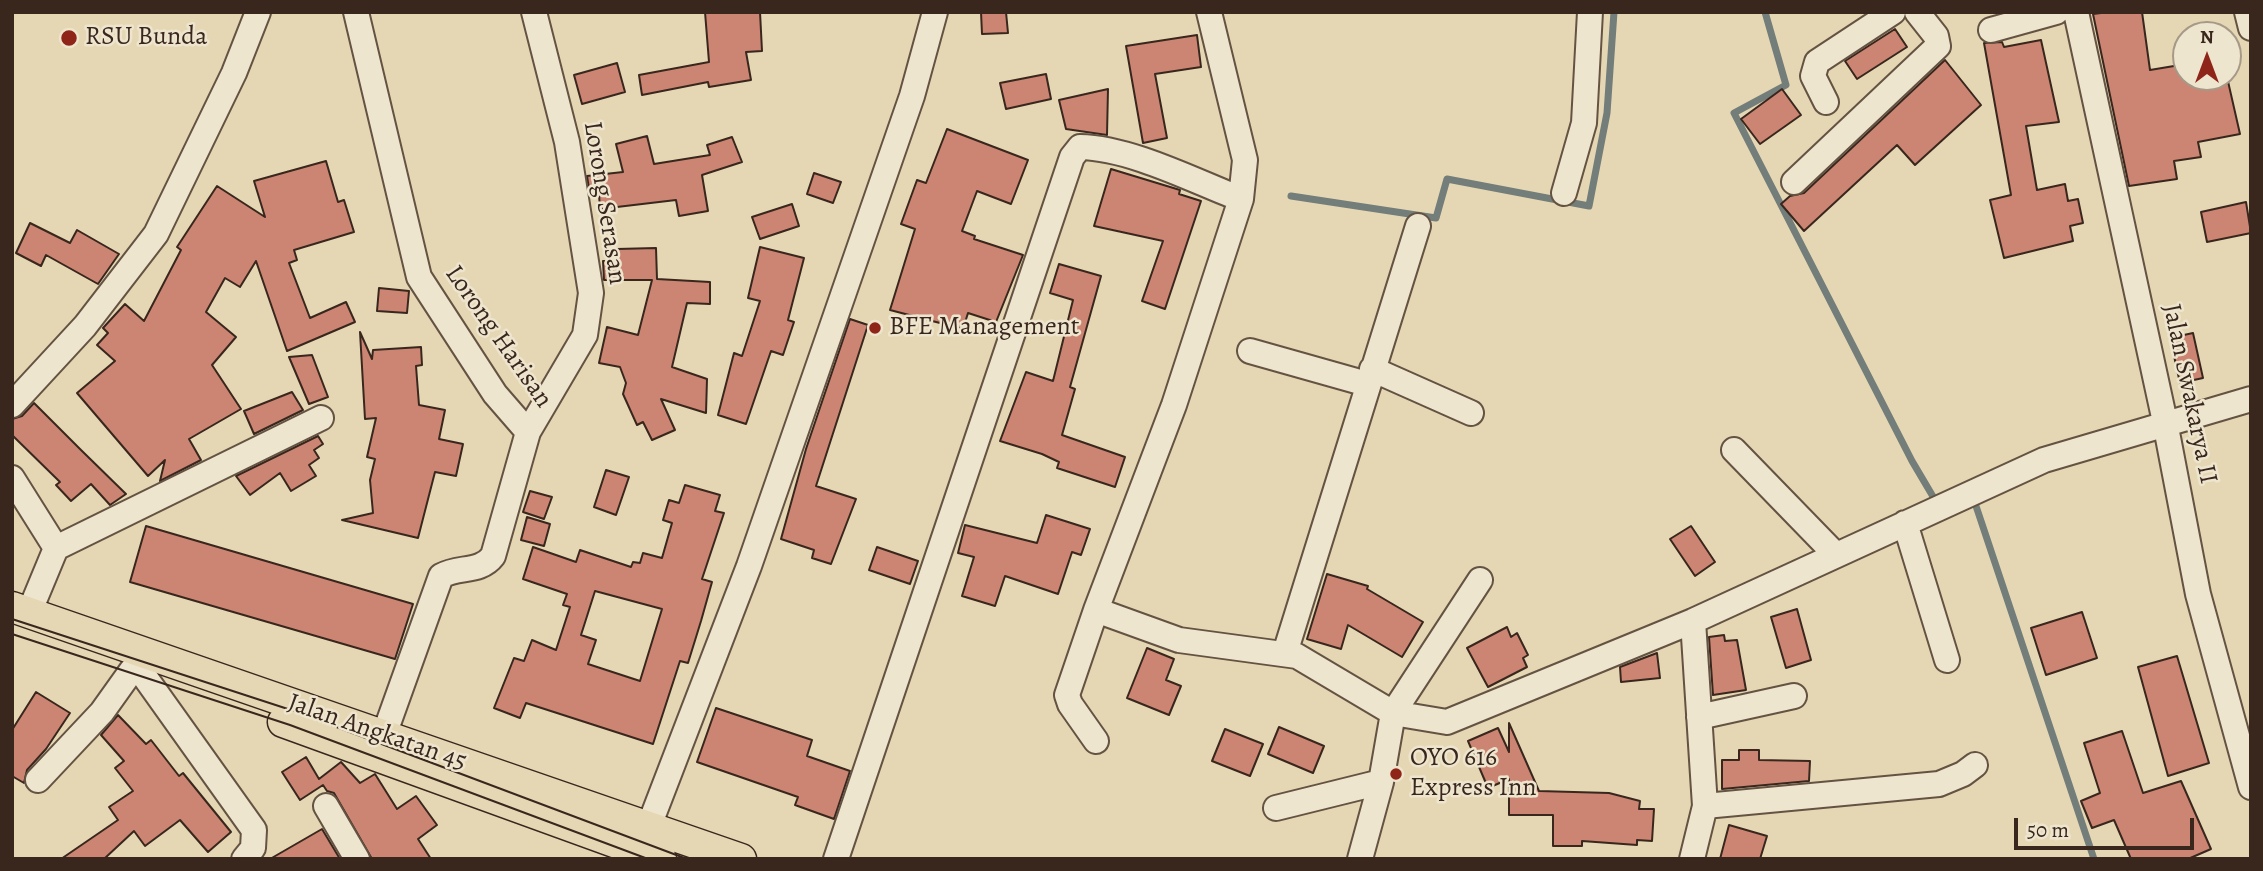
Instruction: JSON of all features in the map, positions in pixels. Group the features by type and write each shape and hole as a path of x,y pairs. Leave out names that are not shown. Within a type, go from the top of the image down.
{"main road":[{"name":"Jalan Angkatan 45","path":"18,617 384,735 741,859"},
{"name":"Jalan Angkatan 45","path":"18,617 137,671 661,859"}],"street":[{"path":"12,405 85,326 156,234 234,74 258,12"},
{"name":"Lorong Harisan","path":"356,12 419,277 495,394 528,432 493,556 478,568 441,576 384,735"},
{"name":"Lorong Serasan","path":"528,432 585,335 591,293 567,142 534,12"},
{"path":"649,826 749,566 912,96 935,12"},
{"path":"1097,741 1067,695 1174,405 1241,199 1245,160 1209,12"},
{"path":"1564,193 1584,123 1590,12"},
{"path":"1826,102 1813,76 1817,62 1893,12"},
{"path":"1794,182 1938,46 1936,36 1917,12"},
{"path":"1991,30 2056,12"},
{"name":"Jalan Swakarya II","path":"2076,12 2165,422 2198,594 2251,787"},
{"path":"2248,12 2251,28"},
{"path":"836,859 1072,157 1080,147 1093,147 1157,166 1241,199"},
{"path":"1285,653 1418,226"},
{"path":"1250,351 1370,377 1471,413"},
{"path":"1097,610 1179,640 1297,656 1393,713 1447,722 1693,621 2044,460 2165,422 2251,399"},
{"path":"18,617 56,548 321,418"},
{"path":"1734,450 1836,555"},
{"path":"12,478 56,548"},
{"path":"1916,519 1947,660"},
{"path":"1360,859 1381,782 1393,713 1480,580"},
{"path":"1692,859 1705,806 1693,621"},
{"path":"38,780 137,671 254,830 253,848 244,859"},
{"path":"1699,717 1794,696"},
{"path":"1705,806 1939,784 1975,765"},
{"path":"1276,808 1381,782"},
{"path":"326,806 357,859"}],"building":[{"path":"705,12 760,12 762,51 746,52 751,80 709,87 708,82 642,95 639,75 709,62"},
{"path":"981,12 1006,12 1008,33 982,34"},
{"path":"2142,12 2150,70 2172,66 2172,91 2230,91 2240,134 2198,142 2201,157 2174,161 2177,179 2129,186 2093,14"},
{"path":"1895,29 1907,47 1857,79 1845,61"},
{"path":"1197,35 1201,67 1155,74 1167,138 1143,143 1126,46"},
{"path":"2041,40 2059,122 2026,126 2037,190 2065,184 2068,201 2078,199 2083,223 2070,226 2073,241 2004,258 1990,200 2011,195 1984,43 2002,42 2004,47"},
{"path":"1945,60 1981,105 1915,165 1897,145 1804,231 1781,204 1790,196 1804,193"},
{"path":"617,63 625,92 582,104 574,75"},
{"path":"1046,74 1051,99 1006,109 1000,83"},
{"path":"1108,89 1107,135 1066,129 1059,100"},
{"path":"1782,89 1801,115 1760,144 1741,119"},
{"path":"947,129 1028,160 1011,204 977,191 962,231 975,236 974,239 1023,255 996,322 968,313 963,329 890,310 915,229 901,224 917,180 926,183"},
{"path":"647,136 654,164 710,155 707,145 732,137 742,162 702,175 708,211 679,216 676,200 600,209 599,194 590,195 587,176 623,172 616,144"},
{"path":"326,161 338,202 344,200 354,232 294,250 297,260 289,263 310,318 346,302 355,322 287,351 256,261 240,287 225,278 206,312 236,337 212,365 241,409 189,439 201,460 160,481 165,460 148,476 77,393 115,361 97,345 108,333 103,328 125,304 144,321 181,250 177,247 217,186 265,217 254,181"},
{"path":"1111,169 1180,190 1179,194 1201,201 1165,309 1142,301 1163,241 1094,226"},
{"path":"814,173 841,182 833,203 807,194"},
{"path":"2246,202 2251,233 2207,242 2201,212"},
{"path":"792,204 799,226 760,239 752,217"},
{"path":"30,223 70,243 77,230 119,254 98,284 46,255 41,266 16,253"},
{"path":"760,247 804,258 788,320 794,322 783,355 771,351 746,424 718,415 734,353 742,356 760,301 748,298"},
{"path":"656,248 657,279 710,282 710,304 687,303 672,367 707,379 706,413 661,399 675,430 652,440 643,422 637,425 623,394 626,383 620,367 599,363 607,327 638,335 652,280 604,280 603,261 617,261 617,249"},
{"path":"1059,264 1101,276 1070,387 1075,389 1062,435 1125,457 1115,487 1057,468 1059,462 1000,441 1026,372 1053,381 1073,300 1050,293"},
{"path":"379,288 409,291 407,313 377,311"},
{"path":"850,319 868,325 816,486 856,499 831,564 812,558 814,550 781,539 806,449"},
{"path":"360,332 372,359 373,350 421,347 422,365 416,366 419,405 445,410 439,439 463,444 456,476 435,472 418,538 342,520 373,513 370,480 375,459 367,457 376,418 365,419"},
{"path":"2193,333 2203,378 2180,383 2170,338"},
{"path":"312,355 328,397 309,404 289,357"},
{"path":"292,392 303,410 254,434 244,411"},
{"path":"34,403 126,494 110,505 91,484 71,501 56,485 60,482 12,435 12,419 22,416"},
{"path":"318,436 323,444 314,450 319,458 309,465 316,476 291,491 280,473 250,495 236,476"},
{"path":"606,470 629,477 616,515 594,507"},
{"path":"685,485 720,495 715,511 724,513 702,579 712,582 701,621 688,663 680,661 653,744 526,703 520,718 494,708 514,658 524,661 532,640 556,650 570,607 563,605 567,594 523,579 533,547 576,562 580,550 631,567 633,562 640,563 643,553 662,558 672,523 663,520 669,500 679,503","holes":["595,591 662,609 640,681 588,664 596,640 581,635"]},
{"path":"530,491 552,497 544,519 523,512"},
{"path":"1046,515 1090,529 1081,555 1072,552 1058,594 1005,576 995,606 962,596 974,557 958,553 965,525 1037,543"},
{"path":"527,517 550,524 544,546 521,540"},
{"path":"146,526 413,604 395,659 130,582"},
{"path":"1691,526 1715,562 1695,576 1670,539"},
{"path":"877,547 918,561 910,584 869,570"},
{"path":"1327,574 1368,586 1367,589 1423,622 1402,657 1348,625 1341,649 1307,639"},
{"path":"1797,609 1811,660 1786,668 1771,617"},
{"path":"2082,612 2097,658 2046,675 2031,628"},
{"path":"1507,627 1511,637 1517,633 1528,655 1523,658 1527,667 1488,687 1467,648"},
{"path":"1724,635 1725,641 1737,640 1746,690 1713,695 1709,637"},
{"path":"1147,648 1174,659 1166,680 1181,686 1169,715 1127,698"},
{"path":"1657,653 1660,678 1621,682 1620,667"},
{"path":"2177,656 2209,763 2168,776 2138,667"},
{"path":"36,692 70,713 46,749 27,770 24,783 12,776 12,730"},
{"path":"716,708 812,740 807,756 850,771 834,819 795,805 798,797 697,762"},
{"path":"118,715 146,744 151,740 179,776 183,773 231,832 208,852 180,820 145,846 134,831 104,859 61,859 118,820 109,807 133,791 115,768 124,761 101,735"},
{"path":"1509,723 1539,791 1609,793 1640,801 1639,809 1654,809 1652,841 1637,840 1637,845 1582,841 1582,846 1553,846 1553,815 1509,815 1509,779 1488,788 1468,741 1498,728 1509,752"},
{"path":"1279,727 1324,746 1313,773 1268,754"},
{"path":"1225,729 1263,744 1250,776 1212,761"},
{"path":"2122,731 2143,793 2181,781 2211,849 2188,859 2131,859 2114,820 2092,828 2081,801 2100,793 2084,743"},
{"path":"1739,750 1759,750 1759,760 1810,761 1809,781 1722,789 1722,760 1739,760"},
{"path":"306,757 319,779 341,762 360,783 375,774 397,809 416,796 437,825 418,839 431,859 372,859 334,793 327,791 323,785 300,800 282,772"},
{"path":"1729,825 1767,836 1760,859 1720,859"},
{"path":"322,829 340,859 270,859"}],"waterway":[{"path":"1291,196 1436,218 1447,179 1589,206 1607,113 1614,12"},
{"path":"1765,12 1786,85 1734,113 1912,461 1938,505"},
{"path":"1969,505 1975,503 2094,859"}],"tram line":[{"path":"12,619 294,711 687,859"},
{"path":"12,634 290,725 648,859"}],"place":[{"name":"RSU Bunda","path":"69,38"},
{"name":"BFE Management","path":"875,328"},
{"name":"OYO 616 Express Inn","path":"1396,774"}]}
